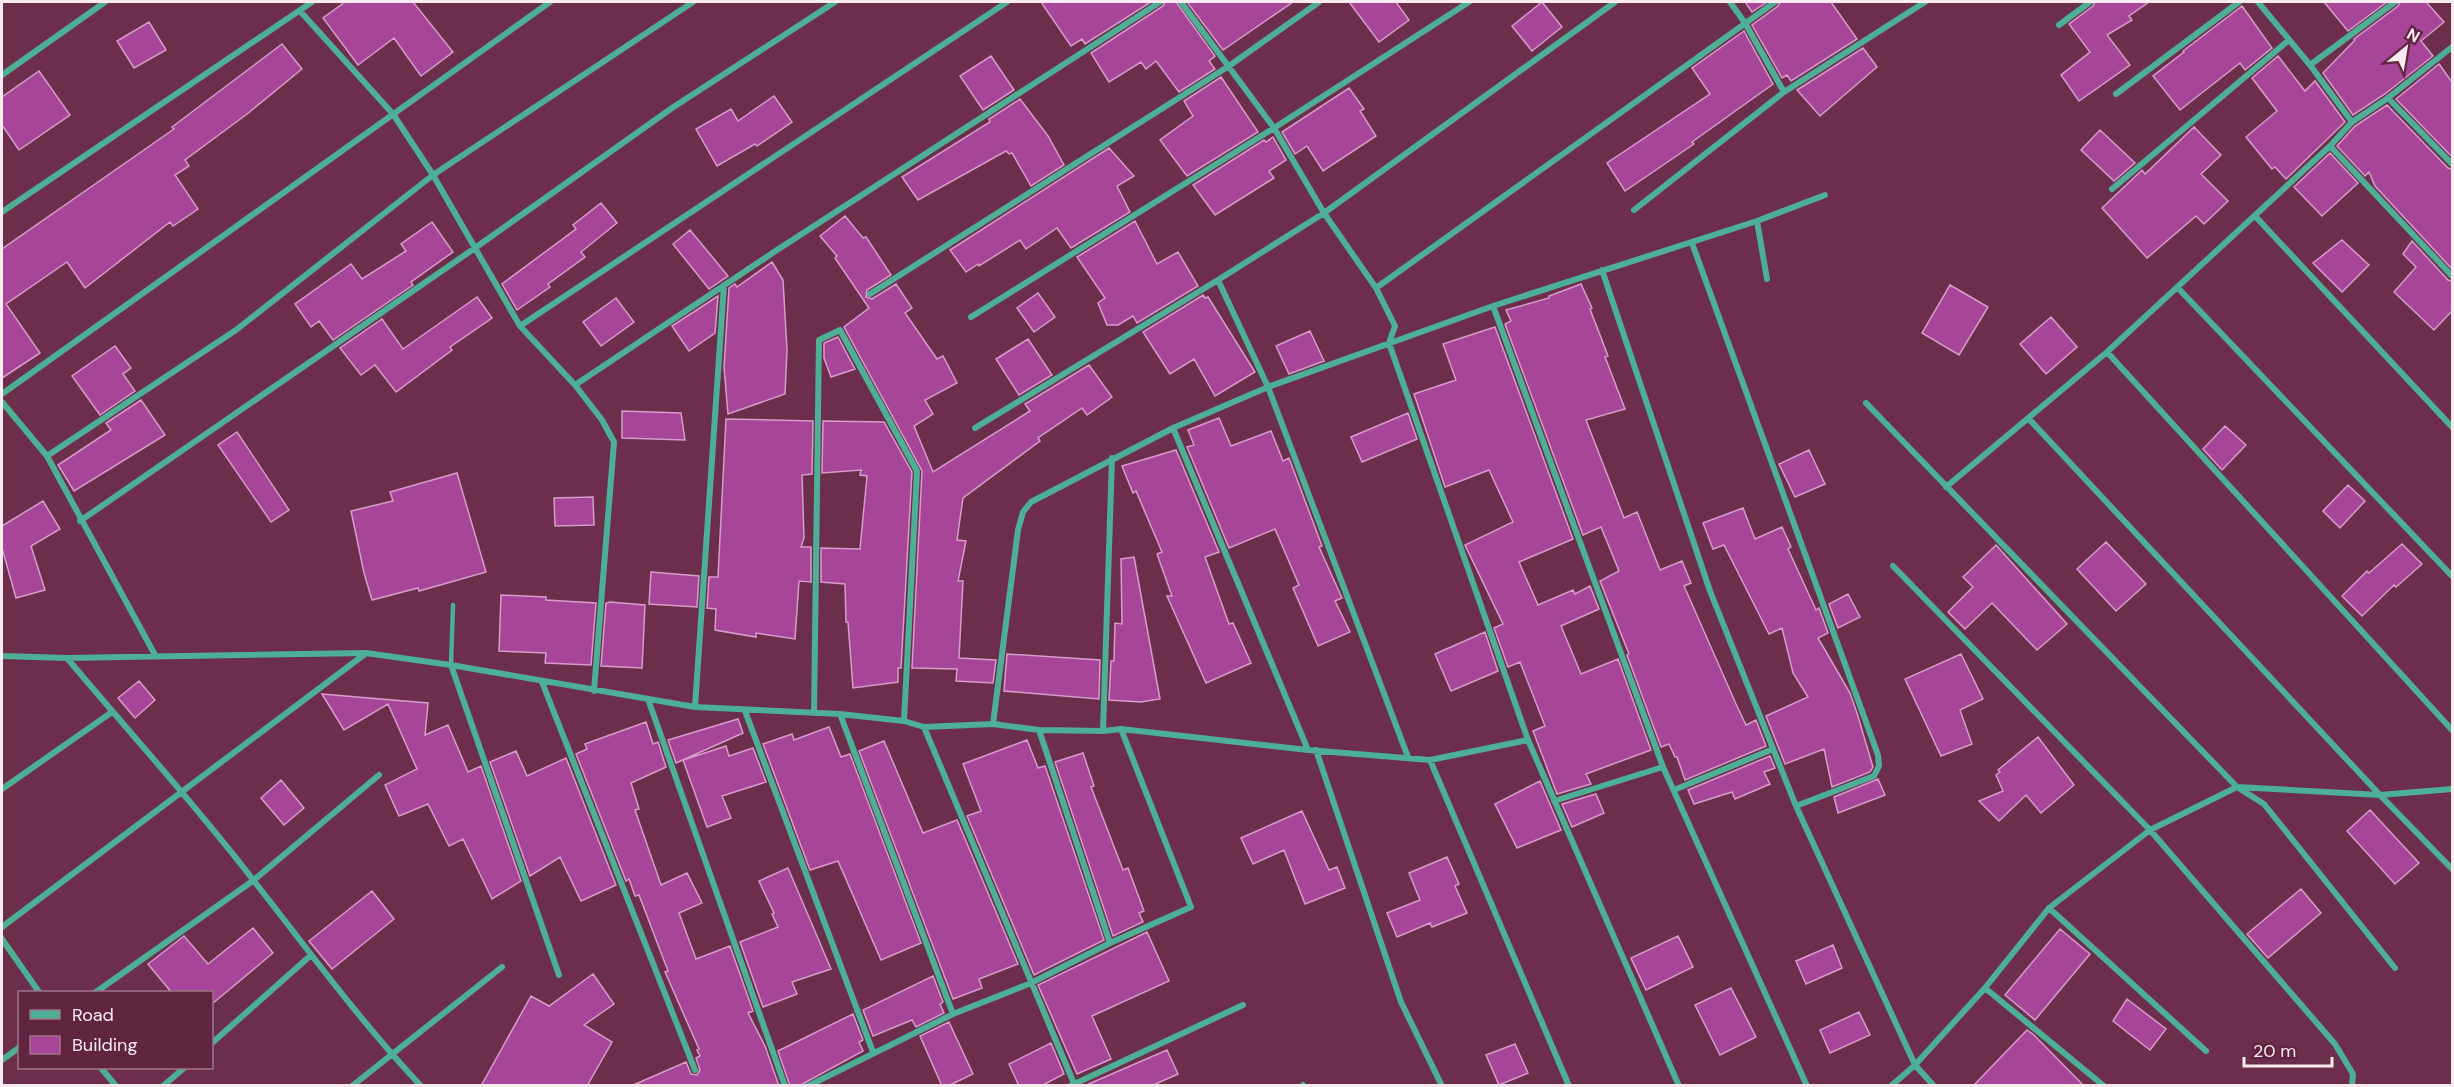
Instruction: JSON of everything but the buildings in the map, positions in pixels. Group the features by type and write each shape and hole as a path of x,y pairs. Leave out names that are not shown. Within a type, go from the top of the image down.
{"street":[{"path":"2,75 105,2"},
{"path":"2,212 312,2"},
{"path":"2,394 550,2"},
{"path":"47,456 236,330 433,175 693,2"},
{"path":"80,521 475,248 672,108 835,2"},
{"path":"520,326 1007,2"},
{"path":"575,385 724,285 1160,2"},
{"path":"1181,2 1274,128 1324,213 1376,288 1395,326 1389,343 1528,740 1679,1086"},
{"path":"870,294 1229,66 1319,2"},
{"path":"971,317 1274,128 1469,2"},
{"path":"975,428 1324,213 1616,2"},
{"path":"1730,2 1745,23 1784,92"},
{"path":"1376,288 1775,2"},
{"path":"1634,210 1784,92 1925,2"},
{"path":"2060,25 2090,2"},
{"path":"2116,94 2239,2"},
{"path":"2258,2 2310,65 2352,122"},
{"path":"2310,65 2395,2"},
{"path":"300,11 393,114 433,175 520,326 575,385 602,420 614,442 594,691"},
{"path":"2112,189 2289,40"},
{"path":"1946,487 2107,352 2330,146 2352,122 2388,98 2452,47"},
{"path":"2388,98 2452,164"},
{"path":"2330,146 2452,276"},
{"path":"993,724 1018,530 1023,512 1031,502 1173,428 1268,387 1493,306 1692,243 1825,195"},
{"path":"2255,216 2452,427"},
{"path":"1757,221 1767,279"},
{"path":"1692,243 1878,755 1879,766 1874,776 1796,806"},
{"path":"1602,270 1710,591 1796,806 1915,1065 1934,1086"},
{"path":"1218,280 1268,387 1408,757"},
{"path":"695,707 724,285"},
{"path":"2178,288 2452,576"},
{"path":"1493,306 1663,767 1807,1086"},
{"path":"814,712 819,339 840,330 917,471 904,721"},
{"path":"2107,352 2452,730"},
{"path":"2,402 47,456 80,521 155,655"},
{"path":"1866,403 2237,787 2264,804 2395,968"},
{"path":"2029,419 2379,795 2452,869"},
{"path":"1173,428 1308,750"},
{"path":"1103,731 1112,458"},
{"path":"1893,566 2150,830 2335,1044 2353,1074 2352,1086"},
{"path":"2,656 67,658 155,655 366,654 451,665 695,707 840,714 904,721 924,727 993,724 1039,730 1121,729 1308,750 1430,760 1528,740"},
{"path":"2,927 366,654"},
{"path":"67,658 254,880 310,956 421,1086"},
{"path":"451,665 559,975"},
{"path":"542,682 695,1070"},
{"path":"648,699 785,1086"},
{"path":"745,711 873,1052"},
{"path":"2,789 112,712"},
{"path":"840,714 953,1014"},
{"path":"924,727 1073,1085 1243,1005"},
{"path":"808,1086 953,1014 1031,983 1110,942 1191,907 1121,729"},
{"path":"1039,730 1110,942"},
{"path":"1674,790 1773,749"},
{"path":"1316,750 1401,1002 1442,1086"},
{"path":"1430,760 1569,1086"},
{"path":"1554,801 1663,767"},
{"path":"99,991 254,880 379,776"},
{"path":"1891,1086 1915,1065 1985,988 2049,908 2150,830 2237,787 2379,795 2452,789"},
{"path":"2049,908 2206,1051"},
{"path":"2,939 38,991"},
{"path":"213,1042 310,956"},
{"path":"352,1086 502,967"},
{"path":"1985,988 2104,1086"},
{"path":"2,1060 18,1048"},
{"path":"101,1069 116,1086"},
{"path":"164,1086 183,1069"}],"lane":[{"path":"451,665 453,605"}]}
